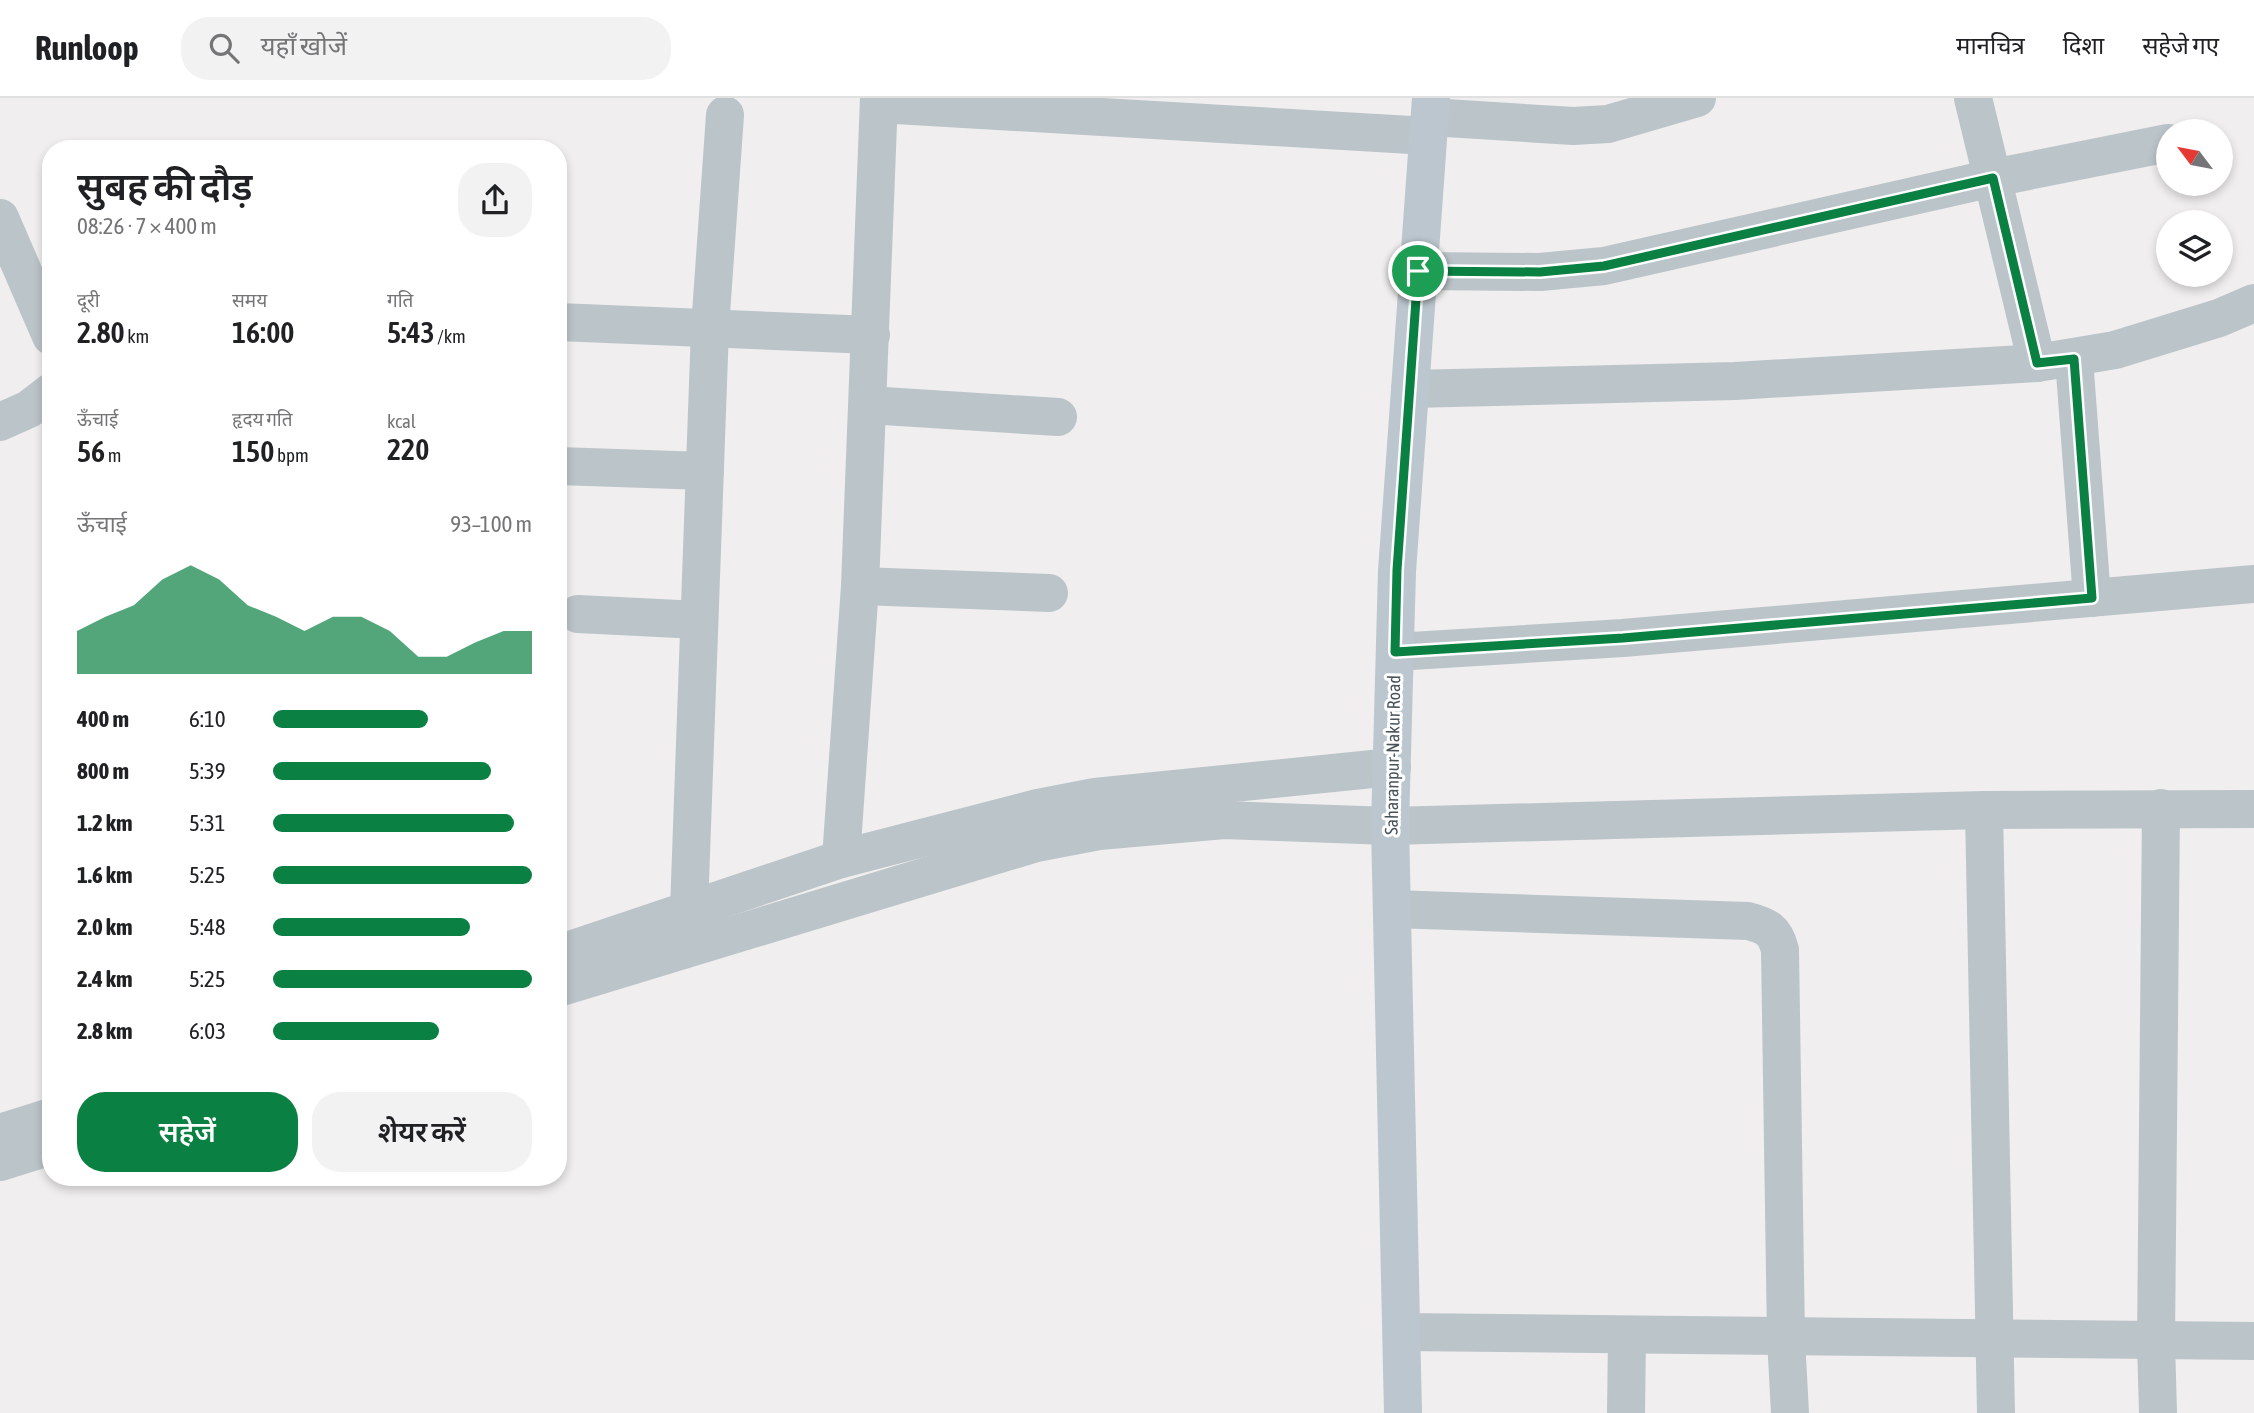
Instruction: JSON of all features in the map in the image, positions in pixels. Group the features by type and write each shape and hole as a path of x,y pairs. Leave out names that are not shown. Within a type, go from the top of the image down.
{"main road":[{"name":"Saharanpur-Nakur Road","path":"1403,1413 1390,826 1397,570 1430,117"}],"street":[{"path":"841,859 860,586 879,101 1430,117 1573,126 1631,118 1697,98"},
{"path":"1973,98 2037,363"},
{"path":"689,910 710,328 725,115"},
{"path":"1418,271 1540,272 1604,266 1993,178 2156,145"},
{"path":"0,218 42,315"},
{"path":"1410,389 1711,382 2037,363 2074,359 2157,338 2220,318 2254,303"},
{"path":"567,322 871,335"},
{"path":"2074,359 2092,598"},
{"path":"0,422 29,409 42,399"},
{"path":"868,405 1058,417"},
{"path":"567,466 705,471"},
{"path":"1395,652 1637,637 2254,584"},
{"path":"860,586 1049,593"},
{"path":"578,614 699,620"},
{"path":"567,951 841,859 1038,808 1095,797 1392,767"},
{"path":"2158,1413 2156,1342 2161,808"},
{"path":"567,985 1036,844 1087,833 1224,820 1390,826 1984,810 2254,809"},
{"path":"1984,810 1996,1413"},
{"path":"1392,909 1748,921 1767,926 1776,934 1780,950 1786,1338 1790,1413"},
{"path":"0,1133 42,1120"},
{"path":"0,1162 42,1149"},
{"path":"1402,1332 2254,1341"},
{"path":"1626,1413 1627,1335"}],"route":[{"path":"1993,178 2037,363 2074,359 2092,598 1623,638 1395,652 1397,570 1418,271 1540,272 1604,266 1993,178"}]}
